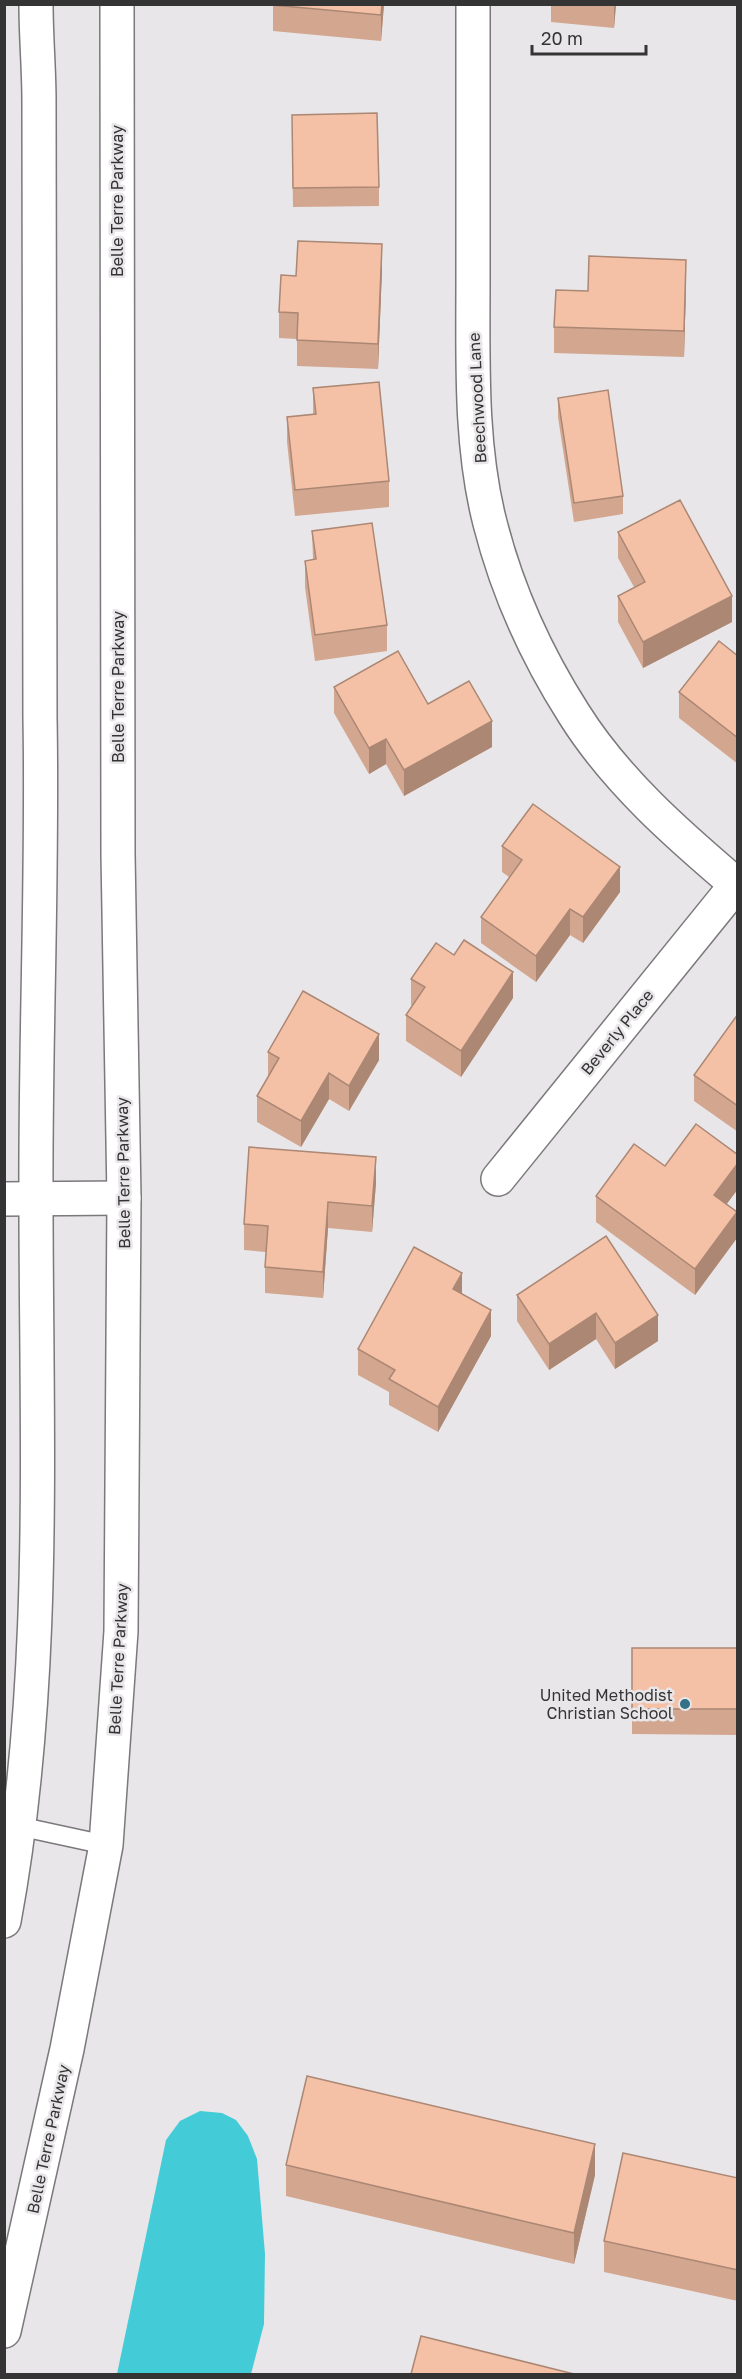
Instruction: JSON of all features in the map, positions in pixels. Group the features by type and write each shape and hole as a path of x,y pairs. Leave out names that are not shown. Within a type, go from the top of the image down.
{"main road":[{"path":"4,1921 18,1826 34,1618 38,1493 20,1199 40,741 37,444 39,97 36,4"},
{"name":"Belle Terre Parkway","path":"4,2331 67,2049 106,1845 123,1557 124,1198 118,854 117,4"},
{"name":"Beechwood Lane","path":"473,4 473,343 478,453 490,522 506,576 548,672 574,716 601,752 656,812 737,886"},
{"name":"Beverly Place","path":"498,1179 737,886"},
{"path":"20,1199 124,1198"}],"lane":[{"path":"18,1826 106,1845"}],"water":[{"path":"200,2111 222,2113 236,2120 248,2136 257,2159 265,2254 264,2324 251,2374 117,2374 166,2140 180,2121"}],"building":[{"path":"273,4 382,4 381,15"},
{"path":"377,113 379,187 293,188 292,115"},
{"path":"298,241 382,244 378,344 297,340 298,313 279,312 281,275 296,276"},
{"path":"589,256 686,260 684,331 554,327 556,290 588,291"},
{"path":"379,382 389,481 295,490 287,417 316,414 313,388"},
{"path":"608,390 623,496 574,503 558,398"},
{"path":"680,500 732,596 643,642 618,596 645,582 618,532"},
{"path":"372,523 387,625 315,635 305,561 316,559 312,531"},
{"path":"719,641 738,656 738,738 679,692"},
{"path":"398,651 428,704 469,681 492,721 404,770 386,739 369,748 334,687"},
{"path":"533,804 620,867 583,917 570,909 536,956 481,917 522,860 502,846"},
{"path":"464,940 513,972 461,1051 406,1015 425,987 411,979 436,943 454,955"},
{"path":"303,991 379,1034 349,1086 329,1073 301,1121 257,1096 279,1058 268,1052"},
{"path":"738,1014 738,1106 694,1075"},
{"path":"696,1124 738,1155 738,1163 714,1195 737,1212 695,1269 596,1196 634,1144 665,1166"},
{"path":"249,1147 376,1157 372,1206 328,1202 323,1272 265,1267 268,1226 244,1224"},
{"path":"606,1236 658,1315 615,1343 596,1313 549,1344 517,1295"},
{"path":"414,1247 462,1273 453,1289 491,1310 438,1407 389,1379 395,1370 358,1349"},
{"path":"632,1648 738,1648 738,1709 632,1709"},
{"path":"307,2076 595,2144 574,2233 286,2165"},
{"path":"623,2153 738,2178 738,2270 604,2241"},
{"path":"421,2336 574,2374 411,2374"}],"place":[{"name":"United Methodist Christian School","path":"685,1704"}]}
